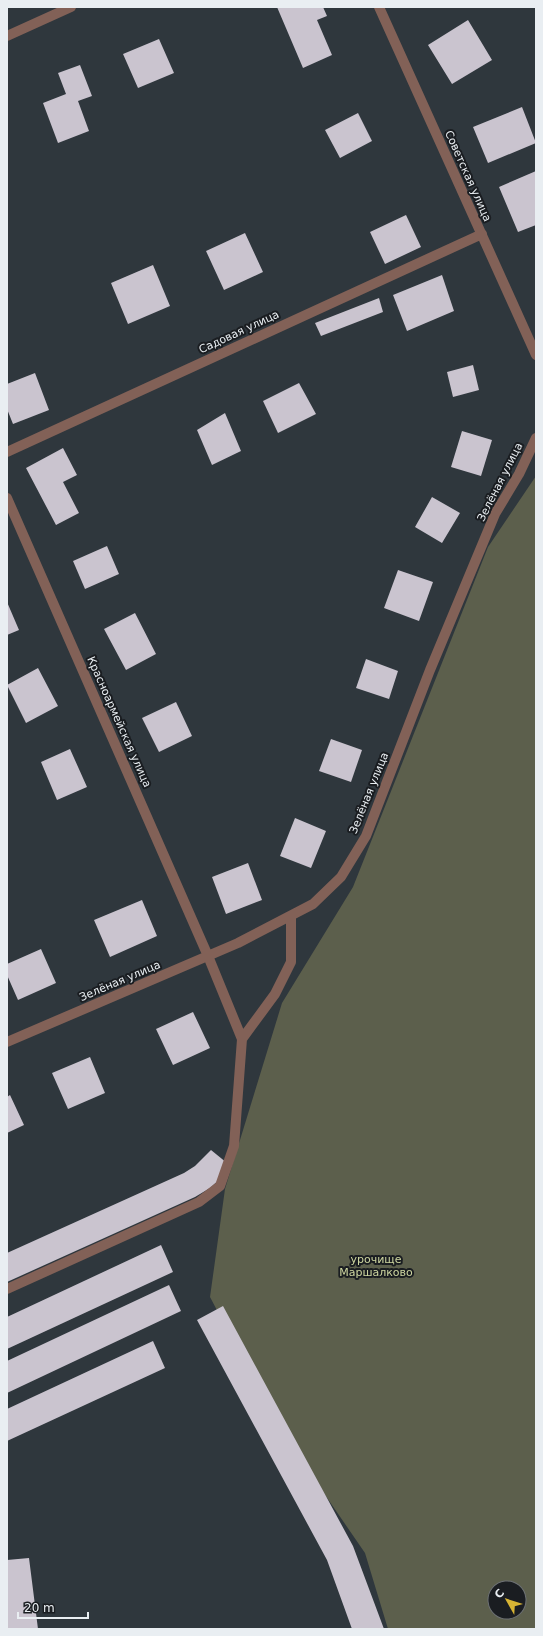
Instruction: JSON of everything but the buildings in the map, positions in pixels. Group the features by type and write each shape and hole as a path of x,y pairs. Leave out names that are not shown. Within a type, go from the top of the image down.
{"street":[{"path":"7,36 70,7"},
{"name":"Советская улица","path":"379,7 536,355"},
{"name":"Садовая улица","path":"7,452 482,234"},
{"name":"Зелёная улица","path":"7,1042 238,943 313,904 341,877 366,836 427,677 495,514 519,474 536,438"},
{"name":"Красноармейская улица","path":"7,498 208,956 242,1039"},
{"path":"7,1289 199,1202 220,1186 234,1146 242,1039 275,994 291,962 291,916"}],"green space":[{"name":"урочище Маршалково","path":"536,476 536,1629 388,1629 365,1553 279,1428 210,1297 225,1189 282,1003 353,887 488,547"}]}
